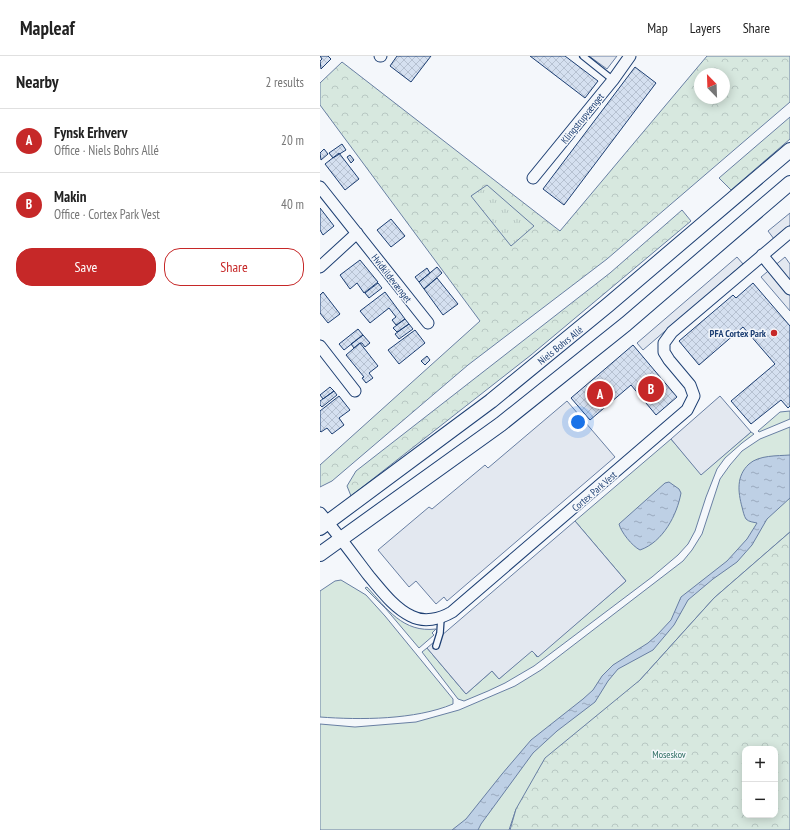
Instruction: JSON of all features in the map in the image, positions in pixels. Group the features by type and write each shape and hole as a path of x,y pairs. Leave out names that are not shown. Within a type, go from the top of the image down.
{"street":[{"name":"Klingstrupvænget","path":"533,178 613,80 630,56"},
{"name":"Niels Bohrs Allé","path":"323,521 503,391 614,300 790,150"},
{"path":"320,554 500,424 626,324 790,183"},
{"name":"Hvidkildevænget","path":"320,187 428,323"},
{"name":"Cortex Park Vest","path":"442,618 452,612 687,410 694,396 690,385 664,352 664,343 672,332 790,232"},
{"path":"320,267 357,233"},
{"path":"762,255 790,289"},
{"path":"320,346 355,391"},
{"path":"323,521 341,540 385,595 400,609 411,617 427,620 442,618"}],"lane":[{"path":"583,56 613,80"},
{"path":"436,646 442,618"}],"green space":[{"path":"707,56 790,56 790,102 607,259 468,365 332,481 320,487 320,465 480,321 320,105 320,83 342,62 560,231 694,71 694,104 730,104 730,68 697,68"},
{"path":"790,117 790,139 731,190 719,178"},
{"path":"487,185 534,226 511,246 471,196"},
{"path":"682,210 691,221 531,355 351,496 347,486 356,471 610,273"},
{"path":"790,411 790,419 759,432 758,431 780,412"},
{"path":"790,427 790,532 714,598 640,680 516,809 509,830 320,830 320,724 355,727 416,722 459,710 515,686 541,670 683,561 702,534 720,479 730,465 742,451 760,439"},
{"path":"751,432 754,434 725,458 717,469 695,531 688,544 678,555 652,577 534,666 488,691 464,701 458,699 422,652 427,648 466,694 492,671 499,679 532,650 537,657 626,581 575,521 671,439 701,474"},
{"name":"Moseskov","path":"790,532 790,830 510,830 516,809 545,758 640,680 714,598"},
{"path":"341,580 366,595 385,616 453,699 453,704 422,713 387,718 320,717 320,591 335,581"},
{"path":"367,587 397,618 414,627 436,629 432,633 434,635 419,648 386,609 365,588"}],"shaded area":[{"path":"589,56 617,56 607,69"},
{"path":"790,213 790,225 774,239 768,231"},
{"path":"737,257 743,264 643,350 637,343"},
{"path":"785,257 790,264 790,311 761,277"},
{"path":"720,396 751,432 701,475 671,439"},
{"path":"567,401 615,457 447,601 444,597 436,604 416,581 409,587 378,550 429,507 432,509 485,465 488,468"},
{"path":"575,521 626,581 538,657 532,651 499,679 492,671 466,694 427,648"}],"water":[{"path":"790,455 790,498 767,519 752,545 737,562 713,579 688,600 674,625 653,650 618,669 608,681 595,702 557,731 533,753 478,830 452,830 466,819 531,740 593,690 602,676 613,665 648,643 657,635 671,620 681,597 727,561 747,539 757,523 746,519 743,512 739,490 740,479 749,464 763,457"},
{"path":"669,482 679,489 681,493 676,510 668,527 656,541 640,550 627,538 619,524 665,483"}],"building":[{"path":"320,56 328,56 331,59 321,69 320,61 322,59"},
{"path":"397,56 431,56 411,82 390,66"},
{"path":"530,56 565,56 598,81 585,98"},
{"path":"635,67 656,83 564,205 543,189"},
{"path":"342,144 346,150 333,158 329,153"},
{"path":"324,149 328,154 321,160 320,153"},
{"path":"339,153 359,179 345,190 325,164"},
{"path":"350,155 354,160 351,163 347,157"},
{"path":"320,208 334,226 323,235 320,230"},
{"path":"391,219 405,236 391,247 377,230"},
{"path":"360,260 378,282 364,293 357,283 350,289 340,275"},
{"path":"437,267 442,273 424,289 419,282"},
{"path":"427,268 430,273 419,282 415,277"},
{"path":"437,278 458,304 443,315 424,289"},
{"path":"378,283 382,288 369,298 365,293"},
{"path":"753,283 790,326 790,406 788,408 781,400 751,424 731,401 775,364 743,327 699,365 679,341 733,295 736,298"},
{"path":"323,292 340,314 328,323 320,313 320,295"},
{"path":"385,292 405,319 396,325 392,320 396,317 389,308 370,323 360,311"},
{"path":"405,319 409,324 397,332 393,328"},
{"path":"409,324 413,329 399,339 395,334"},
{"path":"358,329 363,335 344,350 339,344"},
{"path":"415,330 425,343 399,364 388,350"},
{"path":"363,335 370,343 365,347 362,343 360,343 354,348 351,344"},
{"path":"360,343 378,366 369,373 373,378 366,383 362,378 364,377 346,355"},
{"path":"633,345 677,397 656,415 631,385 590,420 571,398"},
{"path":"427,356 430,360 425,365 421,361"},
{"path":"330,387 334,391 323,399 320,395"},
{"path":"334,391 337,395 322,407 320,405 320,401"},
{"path":"339,396 350,410 339,418 344,425 332,434 327,428 321,432 320,411"}],"place":[{"name":"PFA Cortex Park","path":"774,333"},
{"name":"Makin","path":"651,389"},
{"name":"Fynsk Erhverv","path":"600,394"}]}
